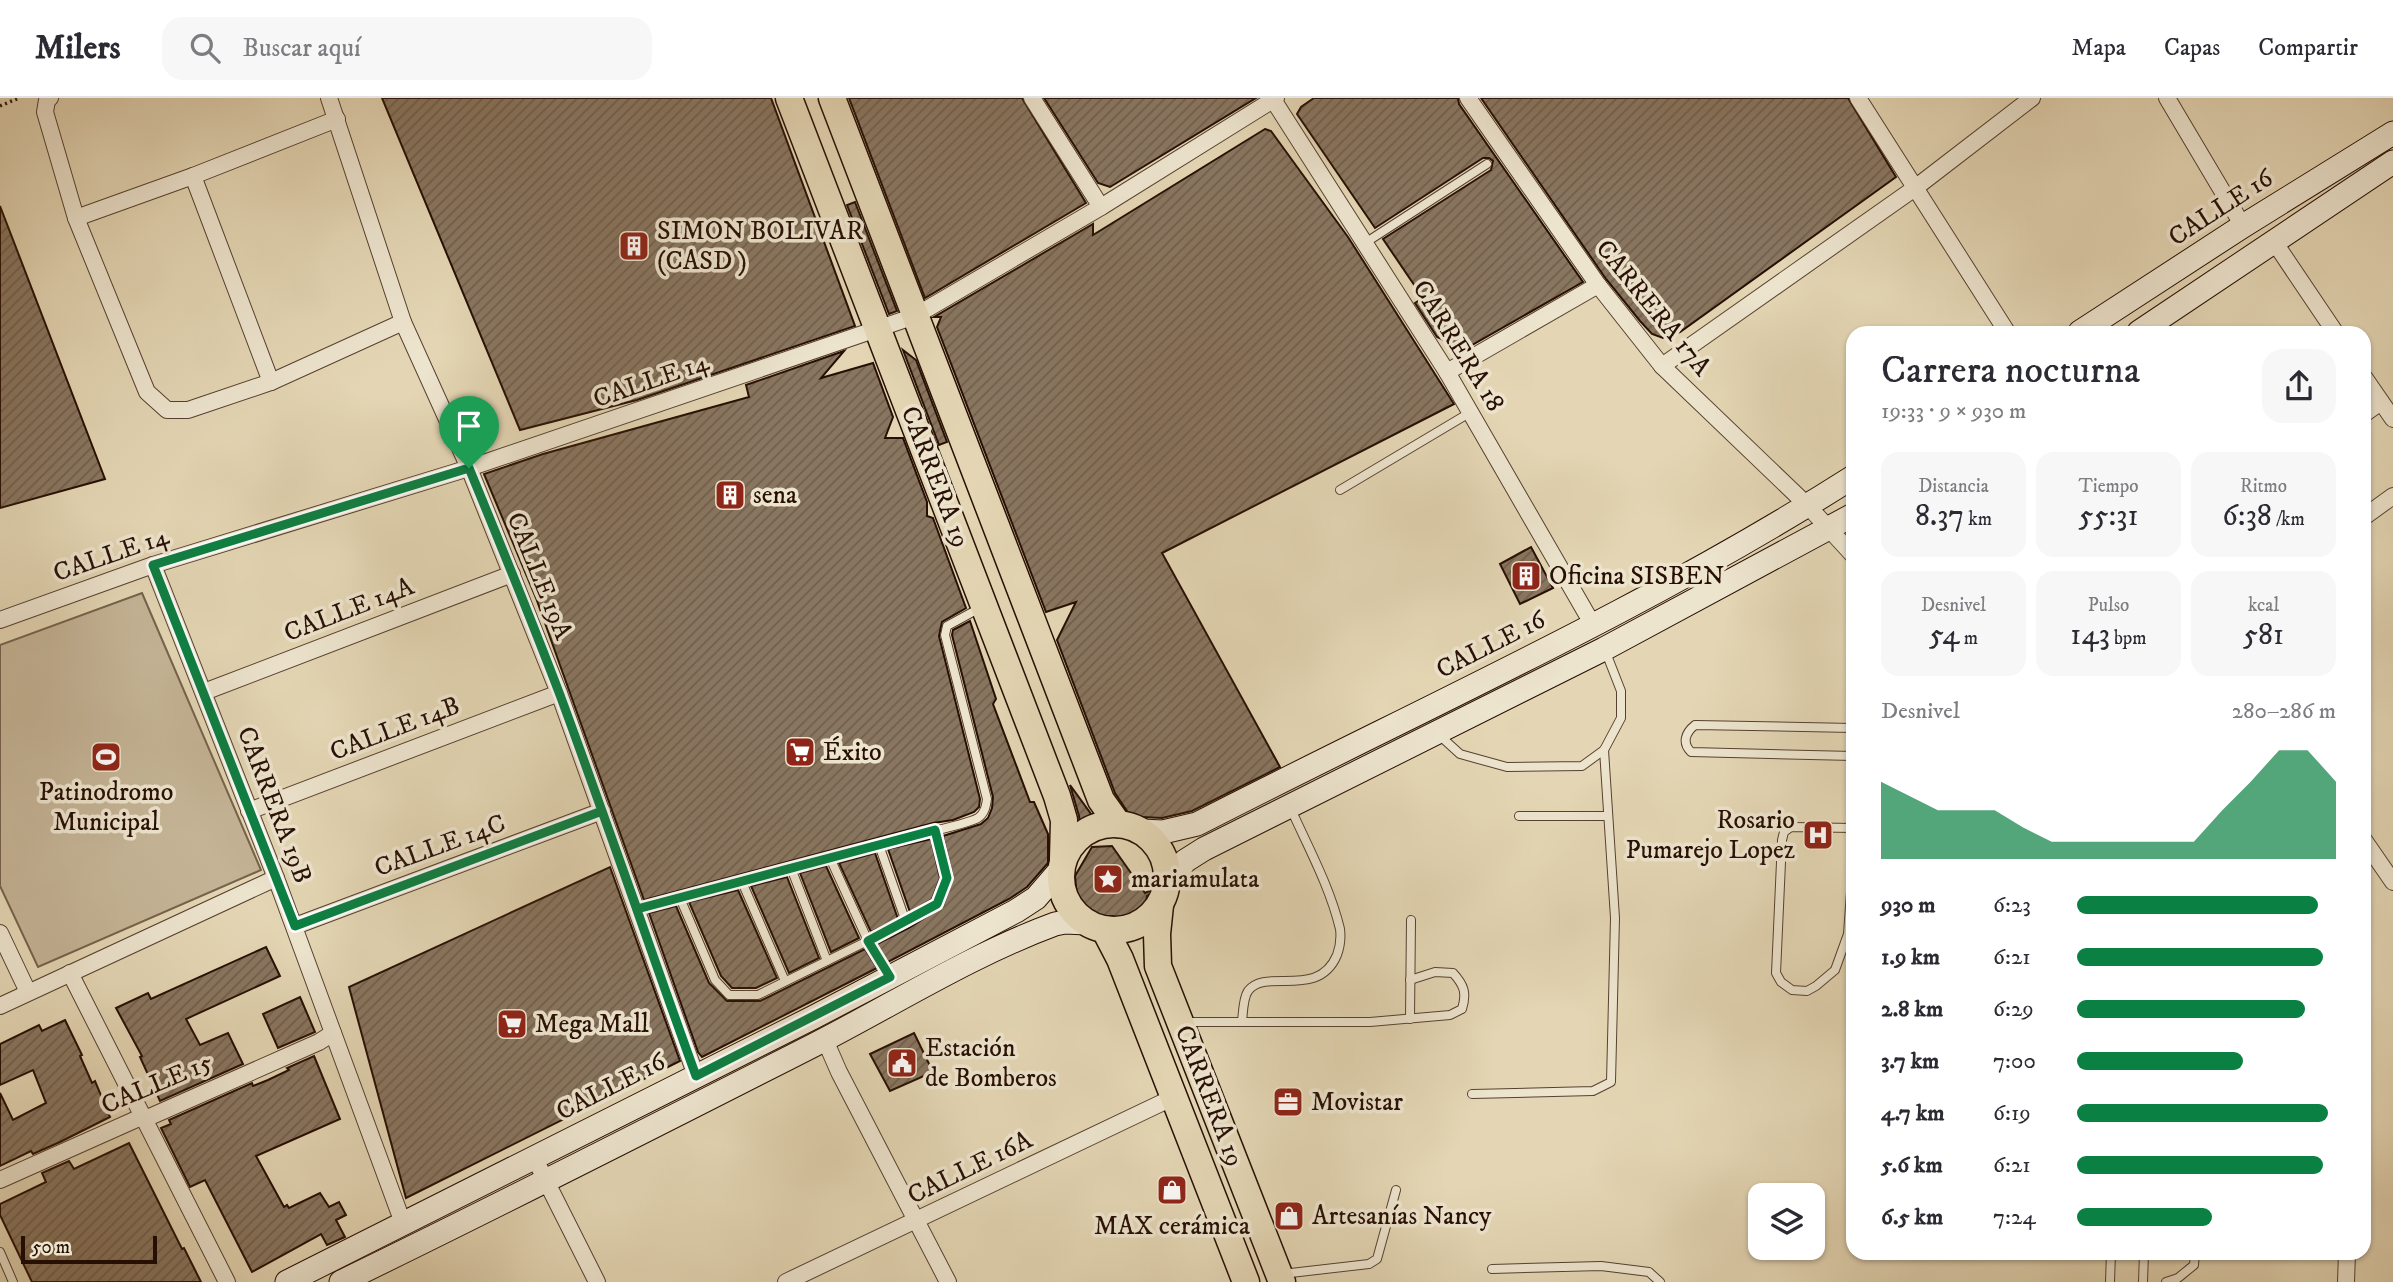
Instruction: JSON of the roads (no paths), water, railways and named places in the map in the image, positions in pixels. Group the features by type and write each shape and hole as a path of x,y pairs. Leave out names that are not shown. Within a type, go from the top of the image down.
{"highway":[{"name":"CARRERA 19","path":"789,98 1057,796 1064,820 1062,864"},
{"name":"CARRERA 19","path":"832,98 1101,800 1130,828"},
{"path":"1108,824 1130,828 1156,843 1165,860 1168,878 1163,896 1140,924 1123,930 1096,927 1068,904 1061,887 1062,864 1074,842 1089,830 1108,824"},
{"name":"CARRERA 19","path":"1163,896 1157,934 1158,966 1281,1278"},
{"name":"CARRERA 19","path":"1096,927 1120,959 1246,1282"}],"main road":[{"name":"CALLE 16","path":"2089,326 2393,133"},
{"path":"2148,326 2393,162"},
{"name":"CALLE 16","path":"1130,828 1163,832 1197,824 1593,625 1846,482"},
{"name":"CALLE 16","path":"1163,896 1185,861 1204,849 1604,649 1846,518"},
{"name":"CALLE 16","path":"287,1282 1016,911 1036,898 1062,864"},
{"path":"341,1282 546,1182 825,1040 998,948 1035,931 1065,922 1096,927"}],"street":[{"path":"50,98 47,100 45,112 76,218 147,392 167,410 188,410 271,382 403,322"},
{"name":"CALLE 19A","path":"329,98 403,322 469,468 559,693 696,1076"},
{"path":"1032,98 1101,207"},
{"name":"CARRERA 17A","path":"1468,98 1598,285 1662,366 1808,506 1846,548"},
{"path":"1858,98 2003,326"},
{"path":"1662,366 1915,188 2032,98"},
{"path":"2167,98 2243,226"},
{"name":"CALLE 14","path":"0,620 153,565 469,468 915,316 1101,207 1274,99"},
{"name":"CARRERA 18","path":"1274,99 1447,372 1593,625"},
{"path":"76,218 193,176 337,119"},
{"path":"193,176 271,382"},
{"path":"2275,243 2331,326"},
{"path":"1447,372 1598,285"},
{"path":"2371,387 2393,419"},
{"path":"2371,409 2381,402"},
{"path":"2371,512 2393,496"},
{"name":"CARRERA 19B","path":"153,565 295,926 403,1223"},
{"name":"CALLE 14A","path":"204,692 512,574"},
{"name":"CALLE 14B","path":"249,811 559,693"},
{"name":"CALLE 14C","path":"295,926 602,811"},
{"path":"2371,850 2393,883"},
{"path":"0,1006 276,878"},
{"path":"0,933 28,992"},
{"path":"70,973 227,1282"},
{"name":"CALLE 15","path":"0,1180 139,1118 145,1119 319,1042 333,1033"},
{"path":"825,1040 948,1282"},
{"name":"CALLE 16A","path":"786,1282 1174,1097"},
{"path":"534,1157 597,1282"},
{"path":"2346,1282 2347,1260"}],"lane":[{"path":"1365,243 1487,164"},
{"path":"1340,490 1471,412"},
{"path":"637,909 978,818 986,809 987,799 945,635 947,626 984,606"},
{"path":"1436,732 1460,754 1507,767 1581,766 1604,751 1622,718 1620,691 1604,649"},
{"path":"1846,728 1695,726 1685,738 1687,748 1691,752 1846,756"},
{"path":"1472,1094 1593,1091 1611,1082 1615,918 1604,751"},
{"path":"1242,1022 1246,993 1254,985 1314,978 1326,972 1333,964 1340,948 1340,931 1323,880 1290,806"},
{"path":"1519,817 1608,817"},
{"path":"1846,828 1791,827 1784,832 1776,973 1781,982 1792,990 1807,991 1816,986 1835,970 1846,937"},
{"path":"680,898 715,980 729,995 758,995 937,904 947,878 935,830"},
{"path":"878,845 906,922"},
{"path":"831,858 868,941 890,977"},
{"path":"791,868 827,961"},
{"path":"742,882 785,981"},
{"path":"1410,1019 1411,920"},
{"path":"1180,1022 1370,1022 1450,1015 1462,1009 1466,997 1462,983 1453,974 1435,972 1410,980"},
{"path":"1281,1278 1369,1264 1377,1259 1396,1189"},
{"path":"0,1252 13,1282"},
{"path":"2110,1282 2111,1260"},
{"path":"2143,1282 2144,1260"},
{"path":"2166,1282 2178,1278 2194,1265 2194,1260"},
{"path":"1492,1269 1601,1266 1649,1272 1660,1282"}],"place":[{"name":"SIMON BOLIVAR (CASD )","path":"634,246"},
{"name":"sena","path":"730,495"},
{"name":"Oficina SISBEN","path":"1526,576"},
{"name":"Éxito","path":"800,752"},
{"name":"Patinodromo Municipal","path":"106,757"},
{"name":"Rosario Pumarejo Lopez","path":"1818,835"},
{"name":"mariamulata","path":"1108,879"},
{"name":"Mega Mall","path":"512,1024"},
{"name":"Estación de Bomberos","path":"902,1063"},
{"name":"Movistar","path":"1288,1102"},
{"name":"MAX cerámica","path":"1172,1190"},
{"name":"Artesanías Nancy","path":"1289,1216"}]}
